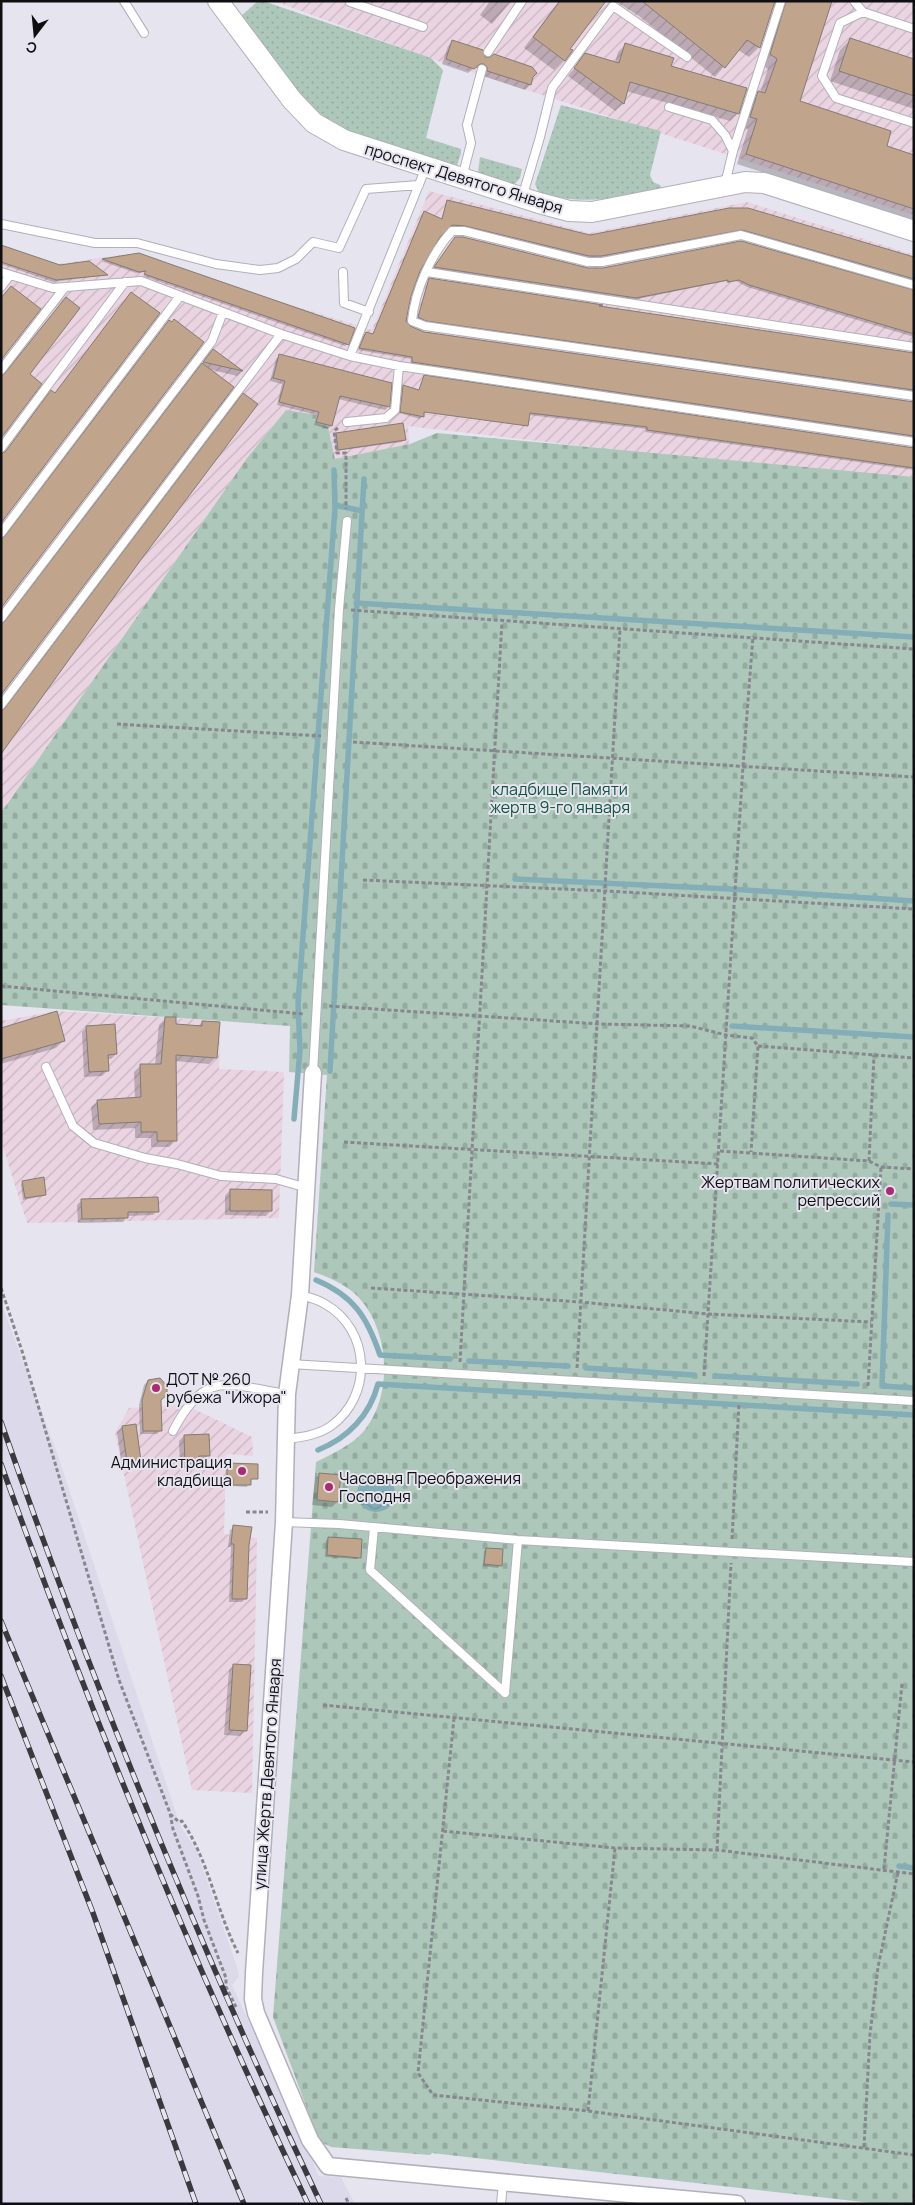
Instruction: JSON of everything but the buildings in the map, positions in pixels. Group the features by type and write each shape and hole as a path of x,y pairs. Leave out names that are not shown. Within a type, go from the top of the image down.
{"street":[{"name":"проспект Девятого Января","path":"218,1 292,100 314,122 344,140 422,176 462,178 569,211 592,212 746,182 764,183 914,231"},
{"name":"улица Жертв Девятого Января","path":"313,1073 300,1295 287,1394 284,1522 253,2000 256,2013 310,2140 328,2166 503,2183"},
{"path":"503,2183 608,2192 680,2201 737,2204"},
{"path":"608,2192 626,2204"}],"lane":[{"path":"124,1 144,32"},
{"path":"488,52 522,1"},
{"path":"724,186 733,151 781,1"},
{"path":"854,1 863,12 914,29"},
{"path":"350,2 422,27"},
{"path":"522,198 552,88 613,6 687,57"},
{"path":"863,12 840,23 822,76 836,98 914,123"},
{"path":"462,178 471,143 467,125 482,69"},
{"path":"669,107 712,120 725,135 733,151"},
{"path":"1,224 95,242 137,243 216,264 260,270 278,268 296,259 313,242 339,248 366,189 422,176"},
{"path":"350,356 422,176"},
{"path":"914,286 741,234 602,262 588,262 464,231 452,231 444,240 427,272 413,308 412,321 425,326 914,396"},
{"path":"1,272 53,288 141,281 281,334 350,356 399,366 914,442"},
{"path":"342,272 344,303 369,312"},
{"path":"427,272 914,347"},
{"path":"1,287 10,275"},
{"path":"1,448 125,282"},
{"path":"1,370 65,287"},
{"path":"1,533 180,296"},
{"path":"1,618 212,341 223,312"},
{"path":"1,705 281,334"},
{"path":"347,422 386,418 395,410 399,366"},
{"path":"313,1073 339,609 347,521"},
{"path":"46,1067 73,1126 94,1143 145,1158 177,1164 220,1176 276,1179 307,1188"},
{"path":"287,1439 310,1436 330,1426 347,1411 358,1391 362,1369 358,1343 345,1320 325,1303 300,1295"},
{"path":"290,1364 914,1401"},
{"path":"173,1431 192,1400 200,1392 216,1385 232,1385 287,1394"},
{"path":"284,1522 339,1524 518,1540 914,1562"},
{"path":"374,1528 370,1570 505,1693 518,1540"},
{"path":"501,2204 503,2183"}],"path":[{"path":"347,422 334,431 337,453 346,453 344,456 347,504"},
{"path":"351,610 620,629 753,636 914,649"},
{"path":"459,1374 502,621"},
{"path":"576,1381 620,629"},
{"path":"703,1389 753,636"},
{"path":"117,724 312,736"},
{"path":"353,742 914,776"},
{"path":"363,880 606,890 735,900 914,909"},
{"path":"1,986 302,1014"},
{"path":"328,1006 480,1014 598,1024 690,1026 726,1035 752,1038 758,1046 751,1152"},
{"path":"758,1046 914,1058"},
{"path":"869,1161 874,1055"},
{"path":"344,1142 719,1164"},
{"path":"720,1151 869,1161 881,1167 914,1169"},
{"path":"867,1399 881,1167"},
{"path":"1,1288 22,1351 119,1680 170,1813 173,1829 226,1978"},
{"path":"371,1288 580,1302 708,1314 871,1322"},
{"path":"718,1850 721,1743 739,1398"},
{"path":"884,1869 902,1684"},
{"path":"323,1705 914,1762"},
{"path":"454,1718 418,2073 433,2094 588,2111 914,2155"},
{"path":"170,1813 179,1822 182,1821 194,1839 238,1955 254,1973"},
{"path":"443,1830 615,1848 718,1850 914,1874"},
{"path":"588,2111 615,1848"},
{"path":"864,2148 870,2034 878,1967 898,1872"},
{"path":"346,2198 349,2204"}],"shaded area":[{"path":"274,1 914,1 914,215 443,63"},
{"path":"429,191 589,233 747,202 914,255 914,484 408,426 409,445 335,459 328,427 286,410 247,458 1,813 1,246 51,265 127,254 372,330"},
{"path":"56,1011 220,1021 219,1069 284,1072 279,1218 27,1223 1,1141 1,1021"},
{"path":"1,1302 59,1459 178,1819 196,1849 237,1967 239,1977 232,1985 319,2176 341,2177 355,2204 4,2204 1,2195"},
{"path":"178,1405 194,1409 252,1437 253,1456 226,1454 224,1534 257,1538 252,1793 192,1790 115,1433 129,1408"}],"green space":[{"path":"258,1 263,1 431,58 443,70 426,138 461,149 457,166 366,138 332,122 318,112 288,80 241,16"},
{"path":"561,105 661,131 650,175 653,182 660,185 662,189 615,198 587,200 539,193 535,184"},
{"path":"480,157 522,169 520,178 514,185 478,173"},
{"name":"кладбище Памяти жертв 9-го января","path":"286,410 317,415 315,422 328,427 335,459 410,444 437,433 914,477 914,2204 880,2204 432,2153 430,2155 331,2147 319,2141 273,2017 316,1462 348,1445 364,1431 380,1400 383,1382 382,1346 370,1313 360,1299 350,1290 332,1279 314,1272 327,1075 289,1072 290,1026 1,1005 1,813 247,458"}],"water":[{"path":"376,1474 389,1480 395,1493 389,1506 376,1512 363,1506 357,1493 363,1480"}],"waterway":[{"path":"294,1119 300,1050 298,1003 335,508 334,470"},
{"path":"330,1071 364,479"},
{"path":"335,505 362,511"},
{"path":"356,603 914,637"},
{"path":"515,879 730,889 914,901"},
{"path":"732,1026 914,1037"},
{"path":"891,1204 914,1205"},
{"path":"888,1215 882,1386 914,1388"},
{"path":"316,1280 340,1293 357,1309 370,1330 380,1355 450,1359"},
{"path":"469,1361 568,1366"},
{"path":"586,1368 693,1375"},
{"path":"715,1376 857,1384"},
{"path":"318,1450 339,1439 356,1424 369,1406 378,1384 914,1415"},
{"path":"899,1866 914,1868"}],"railway":[{"path":"1,1422 73,1621 150,1817 233,2012 321,2204"},
{"path":"1,1464 71,1652 145,1838 224,2022 308,2204"},
{"path":"1,1621 244,2204"},
{"path":"1,1676 93,1913 196,2204"}],"place":[{"name":"Жертвам политических репрессий","path":"890,1191"},
{"name":"ДОТ № 260 рубежа \"Ижора\"","path":"156,1388"},
{"name":"Администрация кладбища","path":"242,1471"},
{"name":"Часовня Преображения Господня","path":"329,1487"}]}
